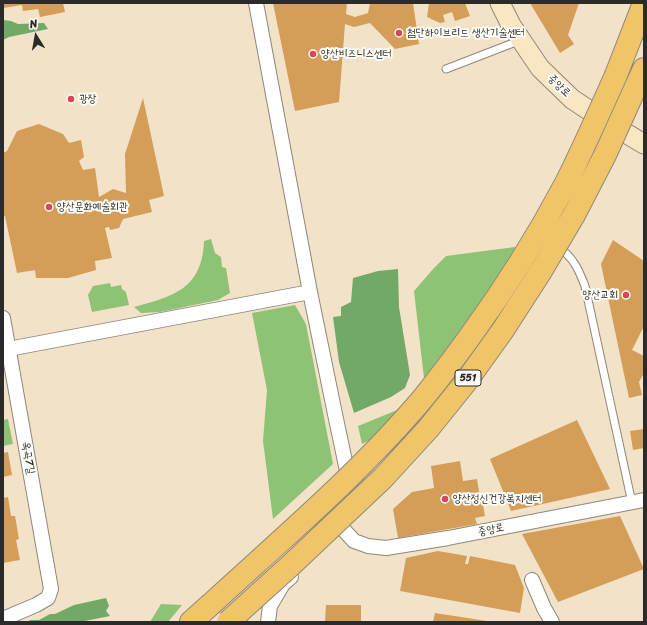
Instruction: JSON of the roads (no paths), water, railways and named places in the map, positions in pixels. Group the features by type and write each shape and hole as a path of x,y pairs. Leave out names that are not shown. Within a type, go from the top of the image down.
{"highway":[{"name":"551","path":"191,622 320,504 375,451 424,397 459,352 497,298 534,239 565,183 616,75 644,3"},
{"name":"551","path":"228,622 292,564 382,478 428,429 465,383 503,330 533,284 567,227 605,156 641,76"}],"main road":[{"name":"중앙로","path":"500,3 510,24 540,68 572,99 644,144"}],"street":[{"path":"256,3 310,292 350,485 351,515 343,529 283,584 270,606 268,622"},
{"path":"6,349 310,292"},
{"name":"옥곡7길","path":"3,318 6,349 51,589 48,598 36,606 3,619"},
{"name":"중앙로","path":"343,529 354,541 368,546 386,548 448,538 638,502"},
{"path":"532,580 544,608 552,622"}],"lane":[{"path":"446,68 521,40"},
{"path":"548,239 569,256 578,270 585,286 638,502"}],"place":[{"name":"첨단하이브리드 생산기술센터","path":"399,33"},
{"name":"양산비즈니스센터","path":"313,54"},
{"name":"광장","path":"71,99"},
{"name":"양산문화예술회관","path":"49,207"},
{"name":"양산교회","path":"626,295"},
{"name":"양산정신건강복지센터","path":"445,499"}]}
